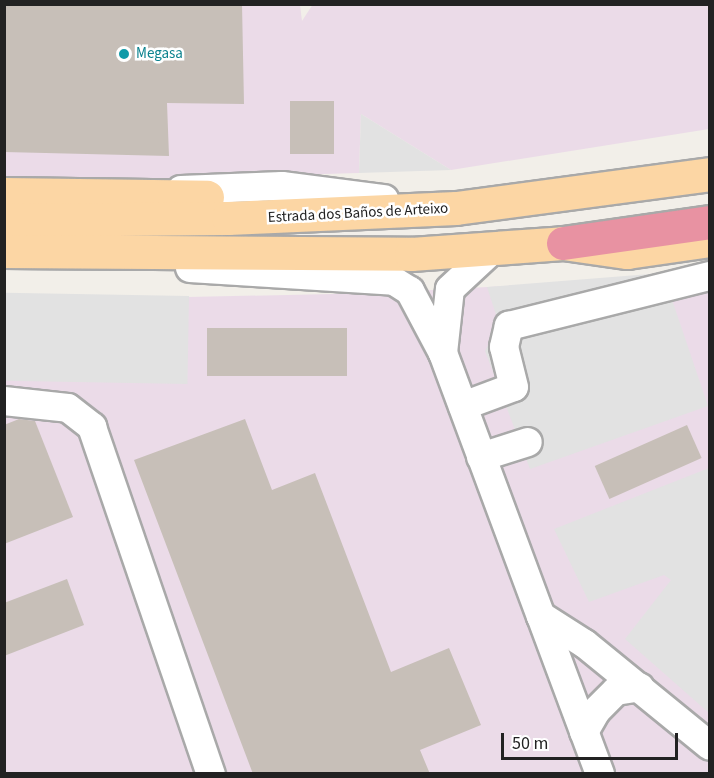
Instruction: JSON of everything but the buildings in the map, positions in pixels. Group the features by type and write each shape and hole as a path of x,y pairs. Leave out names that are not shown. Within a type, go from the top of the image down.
{"highway":[{"path":"563,243 710,222"}],"main road":[{"name":"Estrada dos Baños de Arteixo","path":"4,220 349,214 556,198 710,174"},
{"path":"4,194 384,200 556,198"},
{"path":"4,273 190,268 492,250 563,243 627,252 710,240"},
{"path":"4,251 411,254"}],"lane":[{"path":"443,353 450,289 492,250"},
{"path":"190,268 394,281 410,291 443,353 600,774"},
{"path":"463,406 514,387 504,347 509,326 708,276"},
{"path":"4,401 68,408 92,427 211,774"},
{"path":"482,457 528,442"},
{"path":"541,616 640,687 710,746"},
{"path":"584,732 596,711 616,691 640,687"}],"shaded area":[{"path":"313,4 709,5 709,129 451,170 361,114 359,173 155,179 5,177 5,5 300,5 302,21"},
{"path":"361,114 451,170 359,173"},
{"path":"709,265 709,773 5,773 4,301 377,293 631,279"},
{"path":"663,273 708,406 530,469 485,351 499,324 487,287"},
{"path":"5,293 189,296 187,384 4,381"},
{"path":"709,468 709,713 625,639 671,580 664,575 589,602 554,529"}],"place":[{"name":"Megasa","path":"124,54"}]}
